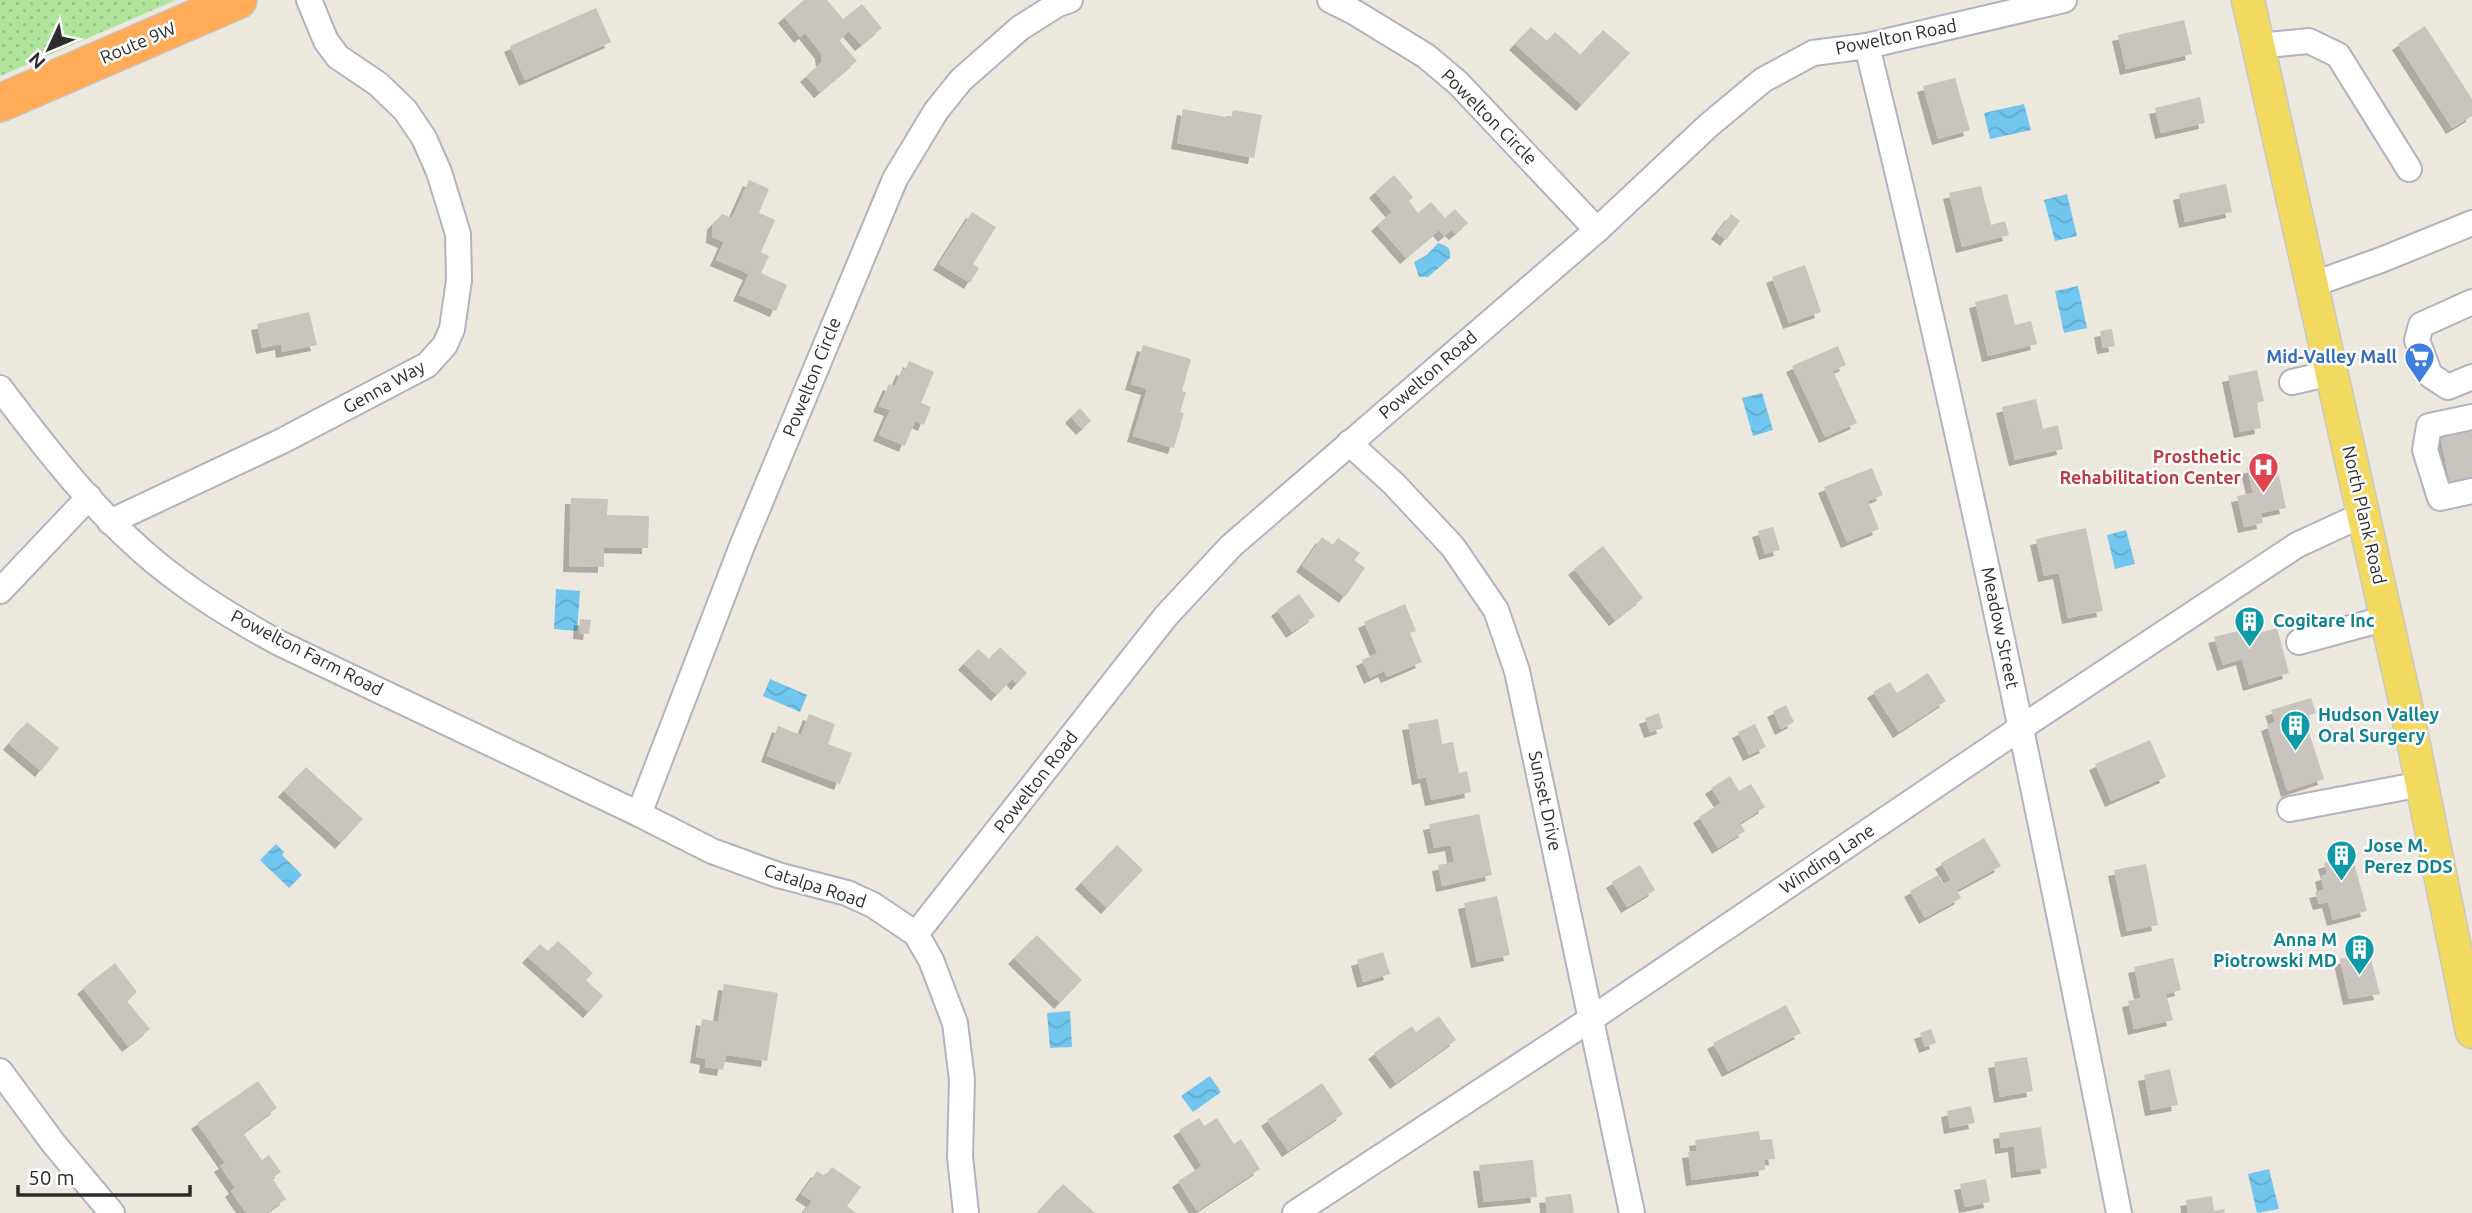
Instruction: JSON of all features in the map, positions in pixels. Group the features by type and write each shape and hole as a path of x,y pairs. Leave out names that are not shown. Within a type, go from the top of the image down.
{"highway":[{"name":"Route 9W","path":"0,103 238,0"}],"main road":[{"name":"North Plank Road","path":"2248,0 2422,783 2463,940 2472,1032"}],"street":[{"name":"Genna Way","path":"110,522 282,441 427,365 445,345 452,329 459,280 458,234 439,172 424,138 405,110 378,84 338,57 326,40 309,0"},
{"name":"Powelton Circle","path":"639,814 742,546 895,179 936,111 961,80 1020,28 1070,0"},
{"name":"Powelton Circle","path":"1330,0 1426,56 1458,83 1597,230"},
{"name":"Powelton Road","path":"916,934 1166,616 1231,546 1597,230 1709,125 1763,80 1813,53 1867,46 2064,0"},
{"path":"2258,46 2309,41 2338,55 2409,169"},
{"name":"Meadow Street","path":"1867,46 2022,727 2119,1213"},
{"path":"2311,285 2472,223"},
{"path":"2472,302 2421,325 2417,340 2430,375 2448,387 2472,377"},
{"path":"2292,382 2331,373"},
{"name":"Powelton Farm Road","path":"0,388 35,435 110,522 177,579 237,620 279,643 639,814"},
{"path":"2472,417 2429,426 2426,450 2441,498 2472,491"},
{"name":"Sunset Drive","path":"1349,443 1394,484 1453,547 1496,610 1517,671 1632,1213"},
{"path":"0,591 89,497"},
{"name":"Winding Lane","path":"1296,1213 1591,1019 2022,727 2297,545 2364,514"},
{"path":"2299,642 2386,618"},
{"path":"2290,809 2422,783"},
{"name":"Catalpa Road","path":"639,814 712,850 778,875 847,893 873,905 916,934 931,960 955,1023 961,1080 960,1157 966,1213"},
{"path":"0,1071 54,1143 112,1213"}],"green space":[{"path":"0,0 176,0 0,76"}],"water":[{"path":"2024,104 2031,130 1990,139 1984,113"},
{"path":"2067,194 2077,236 2055,241 2044,200"},
{"path":"1438,243 1448,248 1450,258 1428,277 1419,277 1414,262 1427,255"},
{"path":"2078,286 2087,328 2064,333 2055,291"},
{"path":"1762,393 1773,430 1753,436 1742,398"},
{"path":"2126,530 2135,564 2115,569 2107,535"},
{"path":"556,589 580,591 577,631 554,629"},
{"path":"770,679 807,695 800,712 763,696"},
{"path":"276,844 284,852 282,855 302,875 289,888 260,860"},
{"path":"1070,1011 1072,1047 1050,1048 1047,1013"},
{"path":"1210,1076 1221,1092 1193,1112 1181,1096"},
{"path":"2269,1169 2279,1209 2257,1213 2248,1174"}],"building":[{"path":"804,0 827,0 843,19 862,4 882,28 861,45 849,31 839,40 857,61 820,92 806,76 822,62 821,53 805,33 800,37 784,17"},
{"path":"596,8 611,42 525,80 510,46"},
{"path":"2184,20 2192,54 2126,69 2118,35"},
{"path":"2425,26 2472,99 2472,116 2452,128 2398,44"},
{"path":"1531,27 1547,41 1555,32 1581,55 1603,30 1630,53 1582,105 1515,44"},
{"path":"1955,78 1970,130 1938,139 1923,86"},
{"path":"2200,97 2205,123 2161,133 2155,108"},
{"path":"1183,109 1231,118 1233,110 1262,115 1254,158 1177,143"},
{"path":"1394,175 1413,197 1409,201 1418,213 1431,202 1445,218 1455,209 1468,223 1455,234 1451,230 1444,236 1439,230 1406,258 1377,225 1392,212 1375,192"},
{"path":"749,180 769,189 759,213 775,220 761,252 769,256 761,273 787,285 776,311 739,295 749,274 716,260 724,242 712,237 713,224 722,214 732,218"},
{"path":"2226,184 2232,212 2185,222 2179,194"},
{"path":"1981,186 1991,225 2005,221 2009,235 1962,247 1949,193"},
{"path":"972,212 996,227 973,264 979,268 970,283 939,264"},
{"path":"1731,214 1740,221 1726,240 1717,233"},
{"path":"1805,265 1821,312 1789,323 1772,277"},
{"path":"2007,294 2015,325 2031,321 2037,344 1988,356 1975,302"},
{"path":"309,312 317,345 282,352 281,344 262,348 257,324"},
{"path":"2112,329 2115,346 2103,348 2100,331"},
{"path":"1143,345 1191,359 1182,391 1186,392 1180,412 1184,413 1174,448 1133,436 1147,389 1131,384"},
{"path":"1838,346 1846,365 1833,371 1857,423 1825,437 1792,366"},
{"path":"909,361 934,372 921,403 931,407 924,425 915,421 905,446 879,435 890,410 879,406 889,384 895,386 902,369 905,370"},
{"path":"2257,370 2264,401 2257,403 2261,428 2240,432 2228,376"},
{"path":"2036,399 2043,429 2058,425 2063,449 2015,460 2002,407"},
{"path":"1080,408 1091,421 1082,429 1071,417"},
{"path":"2472,424 2472,483 2451,487 2439,431"},
{"name":"Prosthetic Rehabilitation Center","path":"2276,462 2286,508 2261,513 2263,523 2244,527 2237,496 2253,493 2247,468"},
{"path":"1872,468 1883,495 1868,501 1879,529 1847,542 1824,487"},
{"path":"571,498 608,499 607,515 649,516 648,548 604,547 604,567 569,566"},
{"path":"1773,527 1780,550 1765,554 1758,531"},
{"path":"2086,528 2103,611 2068,618 2059,573 2044,576 2036,539"},
{"path":"1322,537 1333,545 1338,538 1360,553 1354,560 1365,568 1345,597 1302,566"},
{"path":"1603,546 1643,598 1615,620 1574,569"},
{"path":"1299,594 1315,616 1292,632 1277,610"},
{"path":"1405,604 1416,631 1410,633 1422,662 1387,677 1384,671 1370,678 1362,660 1377,653 1364,622"},
{"path":"580,619 591,620 589,634 579,633"},
{"name":"Cogitare Inc","path":"2277,628 2289,673 2249,685 2242,659 2223,665 2214,637 2242,630 2244,637"},
{"path":"1000,647 1027,673 1017,684 1012,679 997,695 964,664 978,649 989,659"},
{"path":"1928,673 1946,701 1899,732 1873,692 1890,682 1897,693"},
{"name":"Hudson Valley Oral Surgery","path":"2311,698 2316,713 2304,717 2324,779 2287,791 2267,725 2275,722 2271,710"},
{"path":"1786,705 1794,722 1781,729 1773,711"},
{"path":"1659,713 1663,728 1650,732 1645,718"},
{"path":"809,714 835,724 828,744 852,753 840,784 767,756 778,726 801,735"},
{"path":"1438,719 1442,744 1453,742 1459,773 1467,771 1471,792 1431,800 1426,777 1418,779 1408,724"},
{"path":"27,722 59,748 41,771 9,744"},
{"path":"1755,724 1766,747 1749,755 1738,732"},
{"path":"2150,740 2166,777 2111,801 2095,764"},
{"path":"306,767 363,819 341,843 284,791"},
{"path":"1730,776 1739,791 1751,784 1765,807 1740,823 1745,831 1718,848 1699,817 1721,803 1711,788"},
{"path":"1479,814 1492,875 1442,886 1438,865 1454,862 1451,845 1434,848 1429,824"},
{"path":"1984,838 2001,866 1957,890 1961,898 1925,918 1910,891 1938,875 1943,884 1951,880 1941,863"},
{"path":"1117,845 1143,870 1107,908 1081,883"},
{"name":"Jose M. Perez DDS","path":"2352,855 2367,911 2333,920 2328,902 2319,904 2315,892 2324,890 2321,876 2327,874 2324,863"},
{"path":"2146,864 2158,925 2127,931 2114,870"},
{"path":"1640,865 1655,890 1627,907 1612,882"},
{"path":"1497,896 1510,955 1477,962 1464,903"},
{"path":"1037,935 1082,980 1060,1003 1014,958"},
{"path":"558,941 593,973 586,980 603,996 589,1012 528,957 540,944 548,951"},
{"path":"1383,952 1390,974 1363,982 1357,960"},
{"name":"Anna M Piotrowski MD","path":"2369,952 2380,994 2349,999 2340,959"},
{"path":"2173,958 2181,990 2166,994 2173,1020 2134,1029 2128,1001 2141,998 2134,967"},
{"path":"115,963 137,992 127,1001 150,1029 128,1046 83,988"},
{"path":"724,984 778,993 767,1061 726,1055 723,1070 705,1067 706,1059 696,1057 702,1019 718,1022"},
{"path":"1786,1005 1801,1033 1728,1071 1713,1043"},
{"path":"1439,1016 1456,1040 1396,1083 1374,1053 1412,1026 1416,1032"},
{"path":"1931,1029 1936,1043 1925,1047 1920,1033"},
{"path":"2027,1057 2033,1091 2000,1097 1994,1062"},
{"path":"2170,1069 2178,1105 2151,1110 2144,1075"},
{"path":"258,1081 277,1108 243,1133 262,1160 269,1155 281,1172 272,1178 286,1199 266,1213 246,1213 231,1191 235,1188 220,1166 225,1163 197,1123"},
{"path":"1322,1083 1343,1114 1288,1151 1267,1120"},
{"path":"1971,1106 1975,1123 1950,1128 1947,1111"},
{"path":"1199,1118 1204,1126 1217,1118 1234,1144 1241,1139 1260,1169 1197,1211 1178,1181 1202,1166 1179,1130"},
{"path":"2041,1127 2047,1168 2017,1172 2014,1146 2001,1148 1999,1133"},
{"path":"1759,1131 1760,1140 1772,1139 1775,1159 1764,1160 1765,1170 1692,1180 1688,1152 1697,1151 1695,1140"},
{"path":"1533,1160 1537,1197 1484,1202 1479,1165"},
{"path":"832,1167 861,1187 847,1206 856,1213 803,1213 812,1201 801,1194 817,1171 825,1176"},
{"path":"1986,1179 1990,1202 1965,1207 1960,1184"},
{"path":"1063,1184 1095,1213 1037,1213"},
{"path":"1571,1194 1574,1213 1547,1213 1545,1197"},
{"path":"2212,1196 2214,1211 2224,1209 2225,1213 2188,1213 2186,1200"}],"place":[{"name":"Mid-Valley Mall","path":"2420,384"},
{"name":"Prosthetic Rehabilitation Center","path":"2264,494"},
{"name":"Cogitare Inc","path":"2250,648"},
{"name":"Hudson Valley Oral Surgery","path":"2295,752"},
{"name":"Jose M. Perez DDS","path":"2341,883"},
{"name":"Anna M Piotrowski MD","path":"2360,977"}]}
